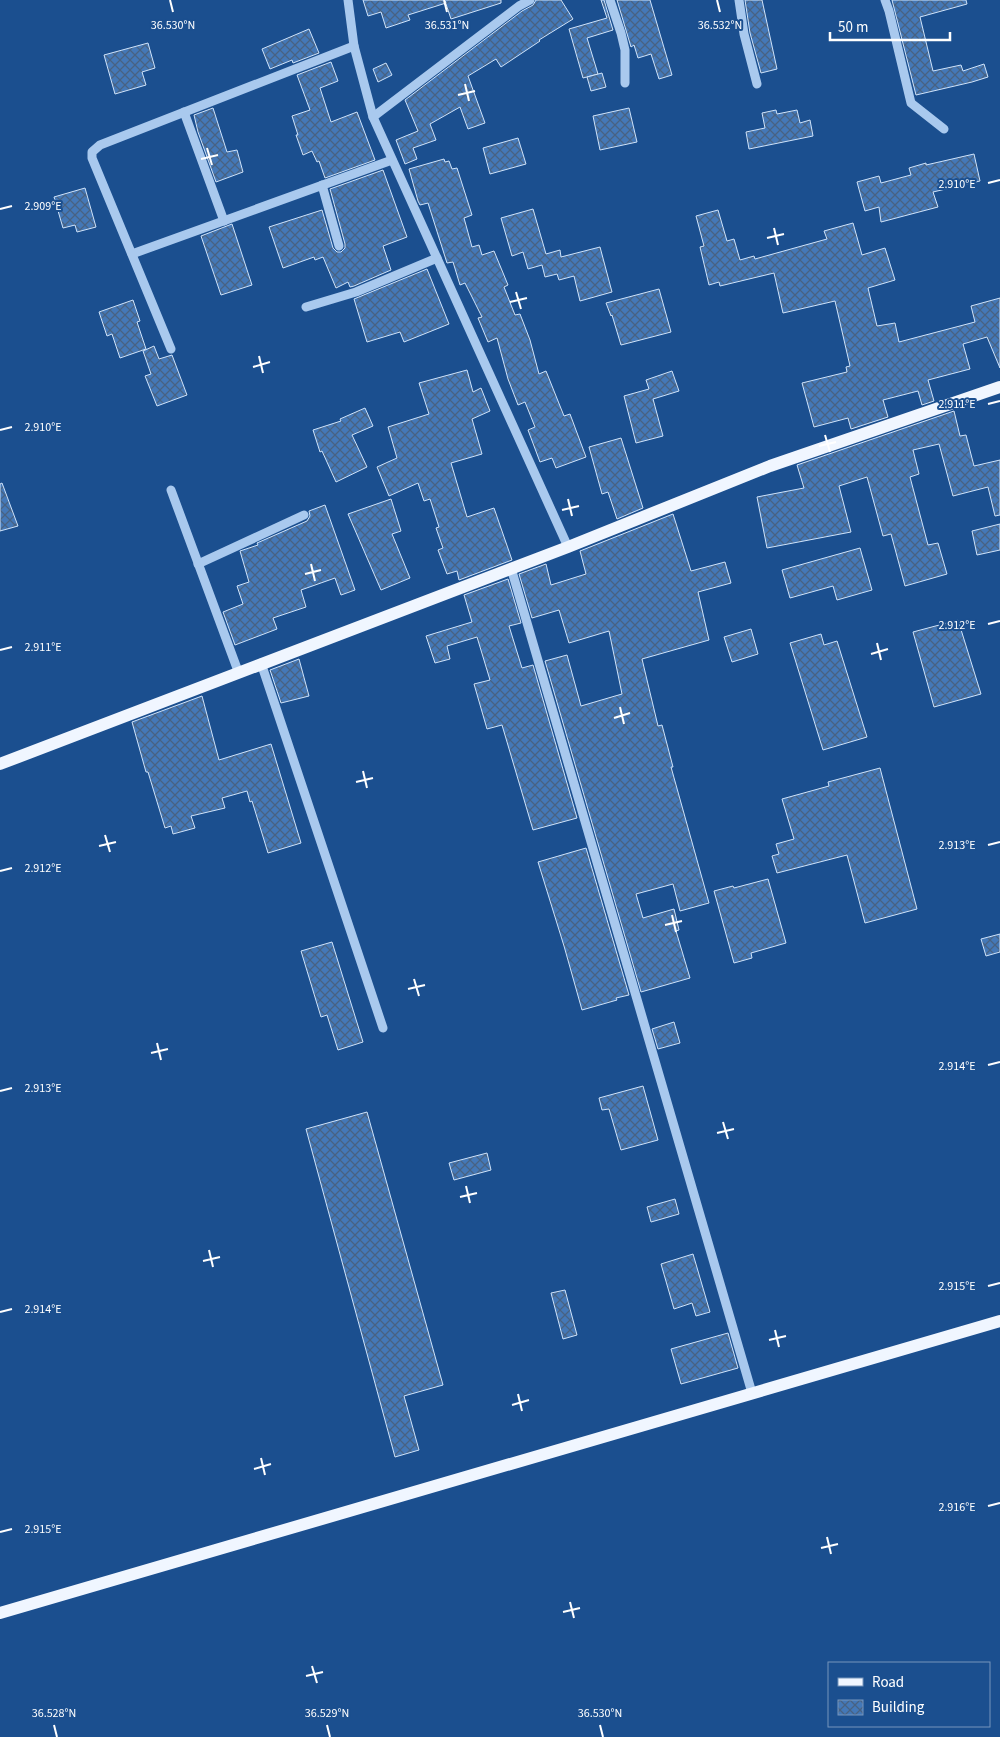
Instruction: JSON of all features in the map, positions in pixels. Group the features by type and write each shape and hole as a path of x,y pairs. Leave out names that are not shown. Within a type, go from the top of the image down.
{"main road":[{"path":"0,764 512,568 770,466 1000,387"},
{"path":"0,1613 1000,1321"}],"street":[{"path":"348,0 354,46 373,117 568,546"},
{"path":"373,117 519,6 530,0"},
{"path":"610,0 623,42 625,83"},
{"path":"739,0 744,34 757,84"},
{"path":"885,0 911,103 944,130"},
{"path":"171,349 92,158 92,152 100,145 354,46"},
{"path":"184,112 224,221"},
{"path":"132,254 392,160"},
{"path":"322,185 339,246"},
{"path":"306,307 356,292 437,258"},
{"path":"171,490 238,672"},
{"path":"198,564 304,515"},
{"path":"512,568 752,1393"},
{"path":"261,663 383,1028"}],"building":[{"path":"363,0 501,0 501,3 451,19 446,3 408,15 410,20 386,28 381,12 368,16"},
{"path":"536,0 561,0 573,19 501,67 496,59 468,76 485,123 468,129 460,107 430,124 436,140 413,148 417,159 405,164 396,140 418,131 405,100 522,11 533,5"},
{"path":"601,0 604,0 613,30 587,38 598,74 583,78 569,29 607,18"},
{"path":"617,0 650,0 672,75 659,79 651,54 638,58 634,45 631,47"},
{"path":"745,0 762,0 777,69 761,73 750,33"},
{"path":"892,0 966,0 967,4 920,17 933,71 961,65 963,71 984,64 988,77 916,95"},
{"path":"309,29 319,53 293,63 292,60 270,69 262,49"},
{"path":"148,43 155,68 142,72 146,85 115,94 104,55"},
{"path":"331,62 338,81 320,88 331,122 357,112 375,160 325,178 319,161 317,162 312,151 303,155 292,116 310,110 297,75"},
{"path":"386,63 392,75 378,82 373,69"},
{"path":"602,73 606,87 591,91 587,77"},
{"path":"213,108 227,152 237,150 243,172 216,182 198,132 194,115"},
{"path":"629,108 637,142 600,150 593,116"},
{"path":"776,110 777,114 797,110 800,123 810,120 813,136 749,149 746,132 765,128 762,113"},
{"path":"518,138 526,164 490,174 483,148"},
{"path":"974,154 980,181 933,192 938,207 881,222 879,207 865,211 857,182 879,176 881,183 911,175 909,168"},
{"path":"444,159 445,162 449,161 452,169 457,168 472,215 464,218 472,247 479,245 482,255 494,251 508,285 504,287 515,315 520,314 530,340 539,374 546,371 564,416 570,414 586,457 556,468 552,458 540,462 528,430 535,427 525,402 518,405 508,379 497,338 488,342 478,318 482,317 465,283 460,285 453,262 447,263 428,203 420,205 418,201 409,169"},
{"path":"383,170 407,237 383,246 391,270 354,286 350,287 348,282 336,288 323,257 315,260 314,257 283,268 269,227 322,210 333,248 337,252 341,252 345,248 345,244 330,189"},
{"path":"85,188 96,227 77,232 75,225 63,228 54,197"},
{"path":"533,209 546,254 560,250 561,257 600,247 612,292 580,301 574,276 559,280 557,274 545,277 542,265 528,269 523,252 512,256 501,218"},
{"path":"718,210 727,241 734,239 740,260 754,256 755,259 827,239 824,231 853,223 862,255 885,248 895,280 868,288 877,326 895,323 899,342 975,322 971,306 1000,298 1000,368 987,337 963,344 970,369 928,380 934,401 922,405 918,391 883,400 888,417 851,429 848,418 814,427 802,383 847,372 846,367 850,366 835,301 783,313 774,273 720,286 719,282 709,285 700,247 704,246 696,216"},
{"path":"232,224 252,285 221,295 201,236"},
{"path":"427,269 449,324 404,342 400,332 367,342 354,299"},
{"path":"659,289 671,332 621,345 612,315 606,303"},
{"path":"133,300 140,321 137,322 146,349 120,358 112,334 107,336 99,312"},
{"path":"154,346 159,359 172,355 187,395 157,406 145,376 151,374 143,351"},
{"path":"467,370 473,392 481,388 490,411 472,419 482,454 451,463 467,517 494,508 512,560 459,580 457,571 447,574 438,550 443,548 436,528 439,527 430,499 424,501 418,483 389,496 377,467 397,458 388,427 429,414 419,383"},
{"path":"672,371 679,391 653,399 663,436 636,443 624,396 649,389 646,380"},
{"path":"365,408 373,426 352,435 367,467 336,482 322,451 320,452 313,430 341,421 340,419"},
{"path":"954,411 960,436 966,435 974,466 1000,460 1000,515 995,516 988,487 953,496 939,444 913,450 919,474 910,477 928,545 938,543 947,574 905,586 891,534 883,536 867,477 839,486 851,532 767,548 757,497 804,488 797,465"},
{"path":"621,438 643,508 617,519 608,492 602,494 589,447"},
{"path":"2,483 18,526 0,531 0,484"},
{"path":"391,499 401,531 392,534 410,578 381,590 348,514"},
{"path":"325,505 355,590 341,595 335,578 301,590 306,607 273,618 277,629 235,645 223,612 243,604 237,586 249,582 240,551 258,545 257,543 307,521 310,516 309,511"},
{"path":"673,514 691,571 725,562 731,583 698,592 709,640 642,659 658,726 662,725 673,767 671,767 709,903 680,911 673,884 636,894 643,918 674,909 679,930 676,931 690,978 641,992 545,661 567,655 581,706 622,694 609,631 569,643 559,610 532,618 519,574 546,564 551,585 586,574 580,551"},
{"path":"1000,524 1000,550 977,555 972,531"},
{"path":"860,548 872,590 837,600 833,586 790,598 782,570"},
{"path":"508,579 521,623 509,626 522,668 533,665 577,818 533,830 502,725 487,729 474,684 490,680 477,637 447,646 450,659 435,663 426,636 472,622 464,595"},
{"path":"958,620 981,694 934,707 913,632"},
{"path":"751,629 758,654 732,662 724,637"},
{"path":"821,634 824,645 837,641 867,737 823,750 790,643"},
{"path":"299,659 309,696 281,703 270,670"},
{"path":"202,696 219,760 271,744 301,843 268,853 252,801 250,802 247,791 222,798 225,808 191,816 195,828 173,834 171,826 165,828 132,722"},
{"path":"880,768 917,909 865,923 847,855 777,873 772,856 779,854 776,844 794,839 782,799 829,786 828,782"},
{"path":"586,848 629,995 582,1010 538,862"},
{"path":"768,879 786,943 751,953 752,958 734,963 714,891"},
{"path":"1000,934 1000,952 986,956 981,939"},
{"path":"332,942 363,1042 338,1050 327,1015 321,1017 301,951"},
{"path":"674,1022 680,1043 658,1049 652,1029"},
{"path":"643,1086 658,1140 621,1150 609,1109 602,1110 599,1098"},
{"path":"367,1112 443,1385 404,1396 419,1450 395,1457 306,1129"},
{"path":"487,1153 491,1170 454,1180 449,1163"},
{"path":"675,1199 679,1214 651,1222 647,1207"},
{"path":"693,1254 710,1312 696,1316 692,1303 674,1309 661,1264"},
{"path":"565,1290 577,1335 563,1339 551,1293"},
{"path":"728,1333 738,1368 681,1384 671,1349"}]}
